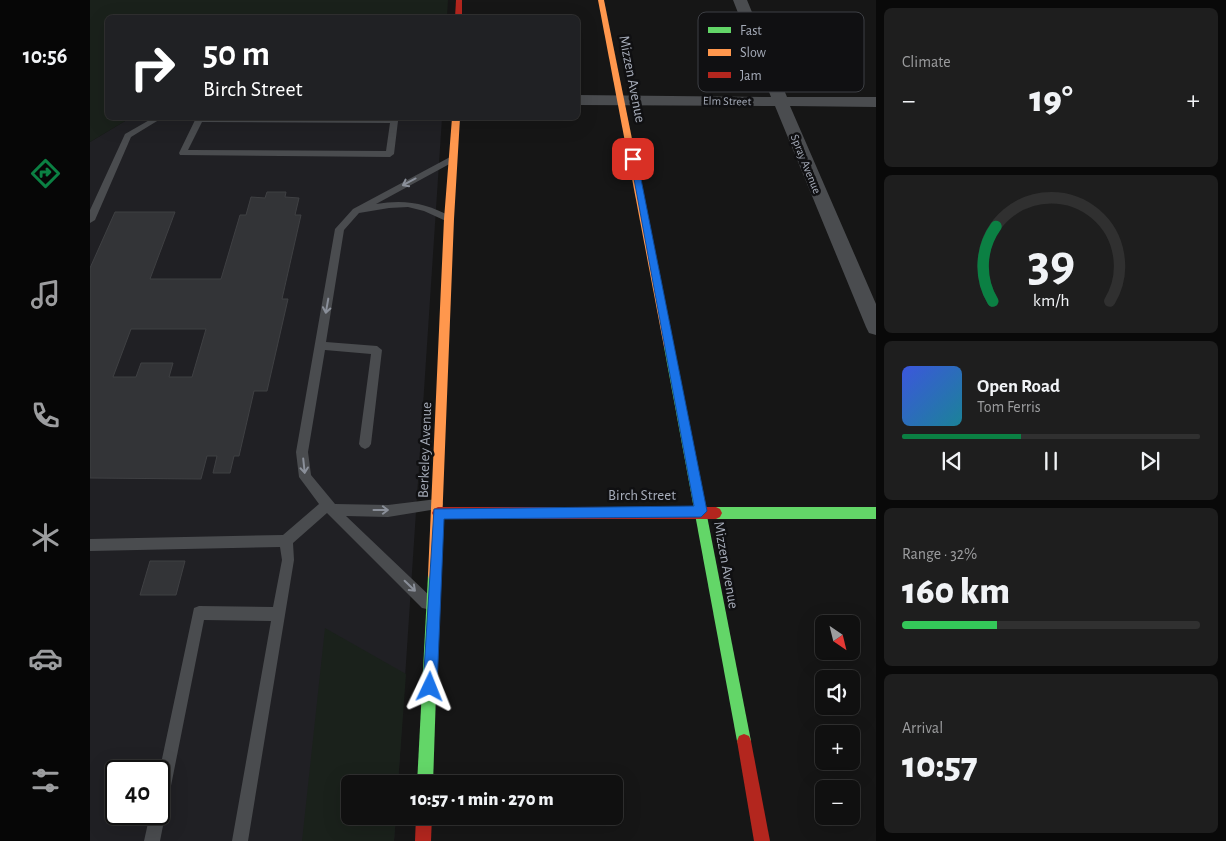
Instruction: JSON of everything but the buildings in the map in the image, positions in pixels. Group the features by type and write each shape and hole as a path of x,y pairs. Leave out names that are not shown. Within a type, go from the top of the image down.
{"street":[{"path":"458,15 459,0"},
{"name":"Mizzen Avenue","path":"601,0 701,511 762,841"},
{"name":"Spray Avenue","path":"740,0 745,12"},
{"name":"Spray Avenue","path":"777,92 817,192 876,326"},
{"name":"Elm Street","path":"580,100 876,102"},
{"name":"Berkeley Avenue","path":"426,775 449,219 456,120"},
{"name":"Birch Street","path":"438,509 876,513"},
{"path":"423,841 424,825"}],"lane":[{"path":"90,220 128,136 155,120"},
{"path":"199,120 183,153 390,154 394,120"},
{"path":"433,609 329,507 305,477 302,452 340,229 356,210 452,159"},
{"path":"356,210 401,203 427,206 449,219"},
{"path":"320,346 377,350 364,444"},
{"path":"90,545 286,541 329,507"},
{"name":"Birch Street","path":"329,507 388,511 438,509"},
{"path":"240,841 288,560 286,541"},
{"path":"169,760 198,613 278,614"},
{"path":"152,841 156,825"}],"shaded area":[{"path":"90,0 448,0 447,15 105,15 105,120 127,120 90,142"},
{"path":"127,120 442,120 399,775 341,775 341,825 395,825 394,841 90,841 90,142"},
{"path":"325,628 406,674 399,775 341,775 341,825 395,825 394,841 302,841"}],"traffic: fast":[{"path":"669,347 744,741"},
{"path":"716,513 876,513"},
{"path":"425,775 434,575"}],"traffic: slow":[{"path":"601,0 669,347"},
{"path":"434,575 449,219 456,120"}],"traffic: jam":[{"path":"458,15 459,0"},
{"path":"438,513 716,513"},
{"path":"744,741 762,841"},
{"path":"423,841 424,825"}],"route":[{"path":"430,687 438,513 701,511 633,159"}]}
